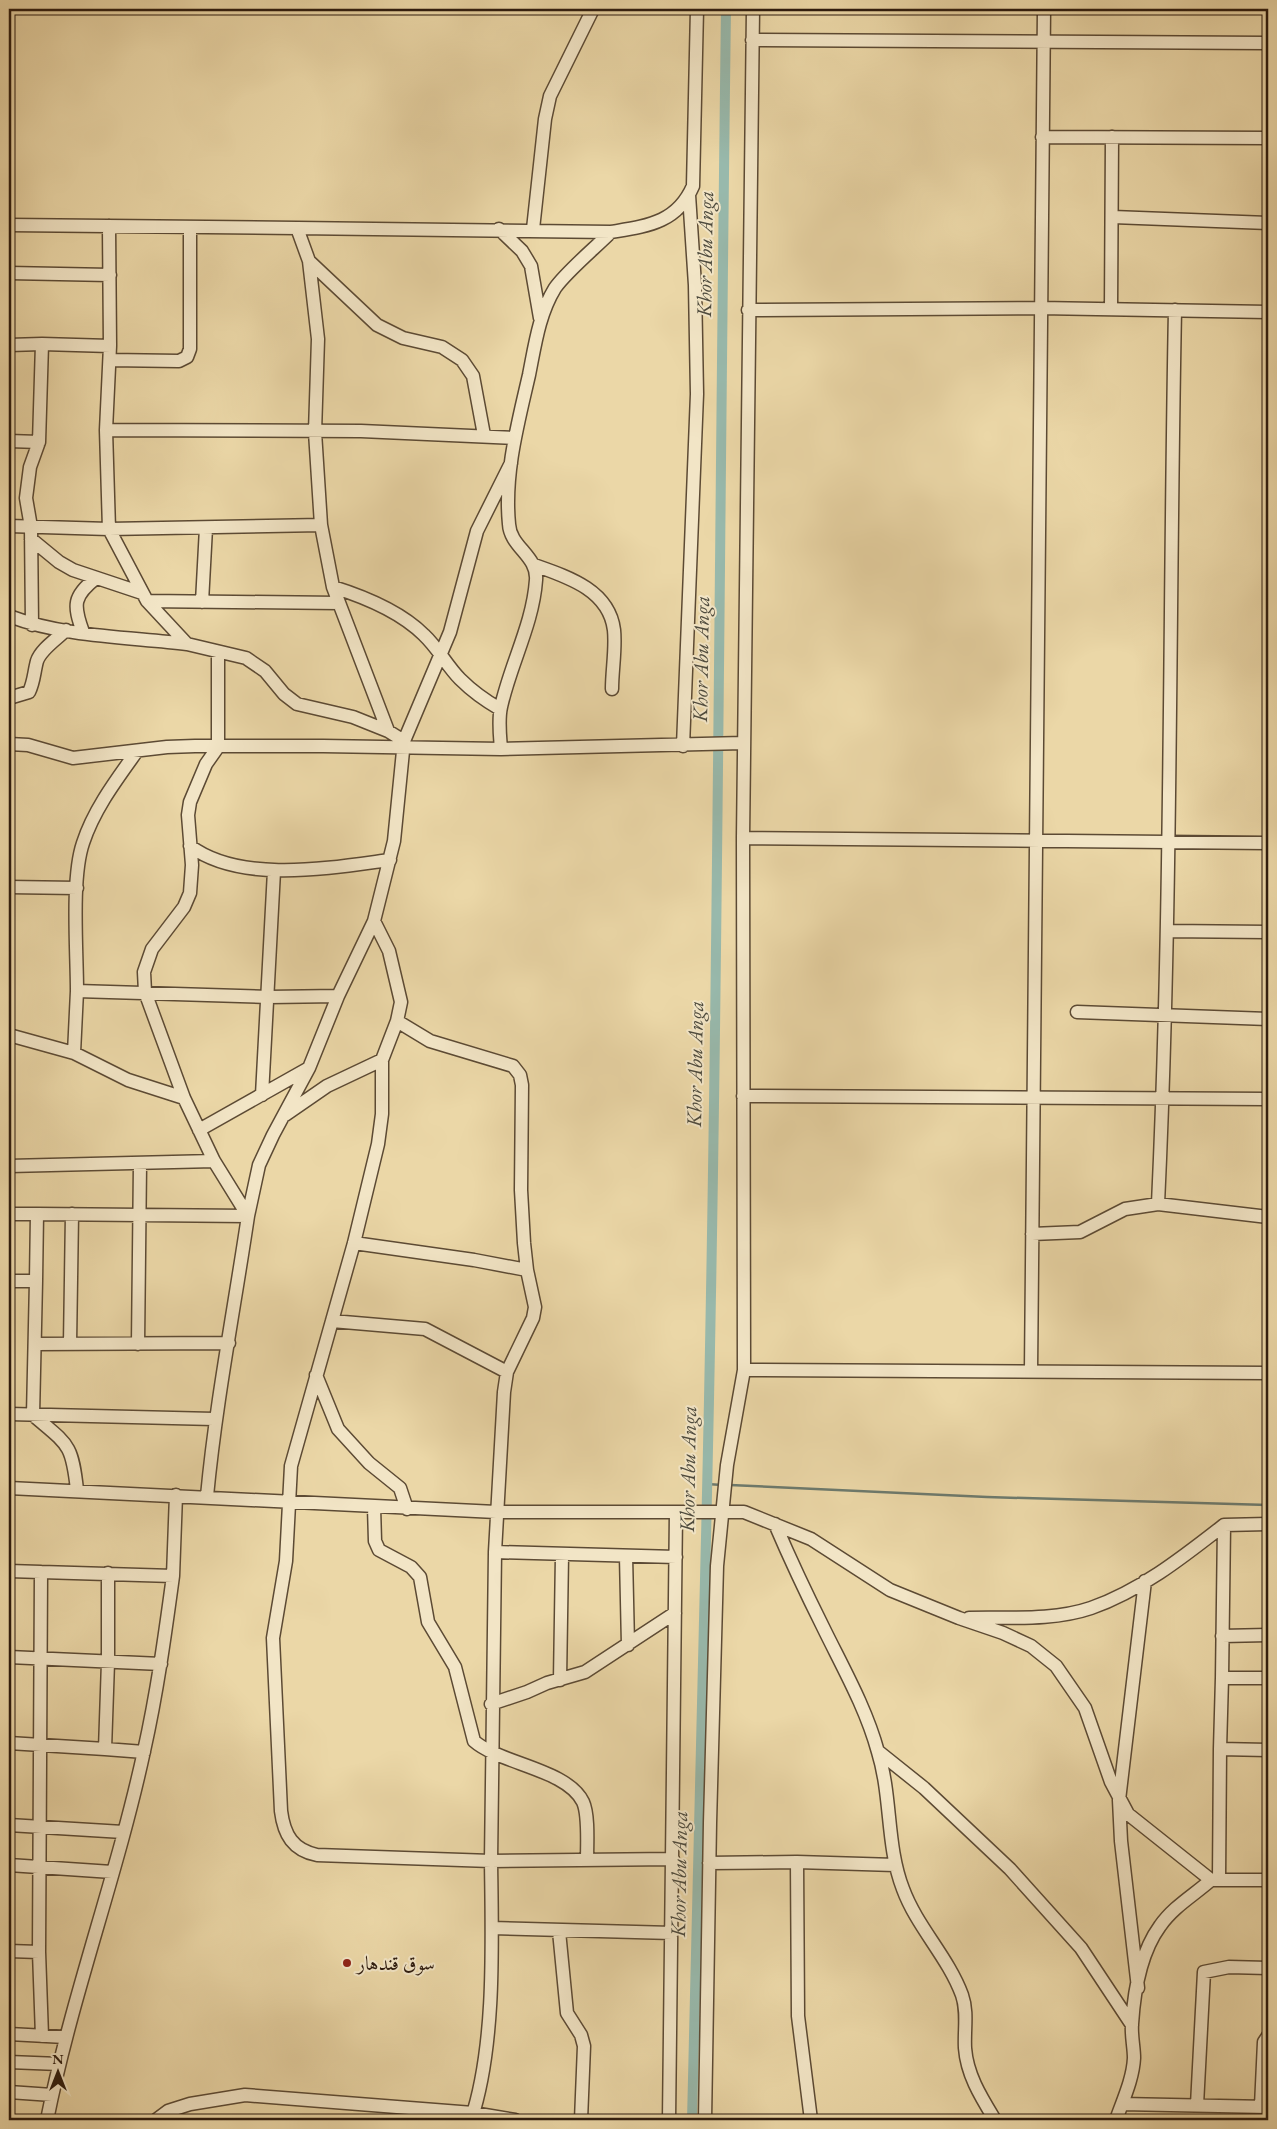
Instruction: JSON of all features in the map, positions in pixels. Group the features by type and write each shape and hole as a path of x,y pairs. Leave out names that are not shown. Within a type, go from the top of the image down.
{"street":[{"path":"533,229 544,119 550,96 593,9"},
{"path":"9,226 533,229 611,232 646,226 663,219 680,208 693,186 697,9"},
{"path":"705,2120 717,1511 744,1370 743,743 753,9"},
{"path":"1031,1371 1044,9"},
{"path":"752,40 1268,43"},
{"path":"1042,137 1268,138"},
{"path":"1111,309 1112,137"},
{"path":"683,746 697,394 695,285 689,195"},
{"path":"1113,218 1268,223"},
{"path":"109,226 110,360 106,430 109,529 144,597 187,644"},
{"path":"110,360 179,361 187,356 190,349 190,227"},
{"path":"296,228 308,261 318,339 314,432 322,525 333,587 388,732"},
{"path":"499,229 522,251 532,266 541,322"},
{"path":"500,749 500,709 535,593 536,577 534,565 513,538 508,526 508,491 515,438 541,322 556,287 611,232"},
{"path":"308,261 377,325 403,338 442,347 462,360 473,376 484,435"},
{"path":"9,273 110,275"},
{"path":"748,310 1040,308 1268,312"},
{"path":"1158,1204 1165,1015 1175,310"},
{"path":"9,344 110,346"},
{"path":"32,625 31,533 26,498 30,468 39,442 42,344"},
{"path":"106,430 370,431 484,435 515,438"},
{"path":"9,441 39,442"},
{"path":"207,1496 214,1419 229,1343 248,1216 260,1165 281,1118 308,1068 338,996 374,921 390,860 397,822 403,745 450,632 477,531 511,463"},
{"path":"9,526 31,533 109,529 322,525"},
{"path":"202,602 206,528"},
{"path":"31,533 59,562 144,597 202,602 339,603"},
{"path":"534,565 569,578 597,594 608,611 614,630 612,689"},
{"path":"83,632 76,614 76,599 82,589 96,578"},
{"path":"333,587 364,597 389,610 424,634 460,679 486,701 500,709"},
{"path":"9,616 32,625 187,644 246,658 257,664 284,694 297,704 353,717 388,732 403,745"},
{"path":"9,698 29,692 33,684 37,660 41,652 66,630"},
{"path":"218,652 218,747 206,764 193,791 188,815 190,893 184,907 152,949 144,972 145,992 184,1098 214,1162 248,1216"},
{"path":"9,744 28,745 73,758 167,747 403,745 500,749 683,746 743,743"},
{"path":"74,1053 78,888 82,844 89,827 114,784 137,751"},
{"path":"743,838 1268,843"},
{"path":"190,846 203,856 219,861 274,871 390,860"},
{"path":"262,1096 274,871"},
{"path":"9,887 78,888"},
{"path":"374,921 384,938 396,973 401,1002 397,1021 382,1060 382,1105 378,1144 354,1243 291,1466 286,1561 273,1638 281,1811 287,1835 294,1846 305,1853 317,1856 491,1861 673,1859"},
{"path":"1166,931 1268,932"},
{"path":"77,991 268,997 338,996"},
{"path":"1077,1012 1268,1019"},
{"path":"397,1021 430,1041 477,1056 503,1061 518,1070 522,1085 521,1190 526,1270 535,1307 533,1318 507,1372 496,1512 491,1704 492,1928 483,2072 472,2116"},
{"path":"9,1035 74,1053 128,1080 184,1098"},
{"path":"281,1118 327,1086 382,1060"},
{"path":"199,1130 262,1096 308,1068"},
{"path":"743,1096 1268,1099"},
{"path":"9,1166 214,1162"},
{"path":"138,1344 140,1164"},
{"path":"1032,1234 1080,1232 1125,1209 1158,1204 1268,1217"},
{"path":"9,1214 248,1216"},
{"path":"37,1214 33,1415 67,1446 74,1461 77,1490"},
{"path":"70,1344 72,1214"},
{"path":"354,1243 474,1260 526,1270"},
{"path":"9,1281 36,1281"},
{"path":"332,1321 425,1329 507,1372"},
{"path":"35,1344 229,1343"},
{"path":"744,1370 1268,1373"},
{"path":"316,1375 338,1429 369,1463 400,1488 407,1509"},
{"path":"9,1414 214,1419"},
{"path":"9,1488 207,1496 288,1503 496,1512 744,1512 811,1539 890,1590 959,1618 1016,1638 1031,1646 1056,1666 1085,1708 1119,1800 1135,1820 1215,1880"},
{"path":"47,2120 65,2037 144,1752 161,1664 173,1576 176,1495"},
{"path":"374,1507 376,1541 380,1550 412,1567 420,1577 428,1622 455,1667 474,1741 491,1753 526,1765 578,1794 584,1803 586,1814 587,1860"},
{"path":"669,2120 676,1512"},
{"path":"775,1524 803,1588 849,1677 879,1752 895,1865 913,1909 952,1975 962,1996 966,2020 965,2048 969,2073 995,2120"},
{"path":"959,1618 1066,1614 1091,1608 1145,1581 1179,1560 1224,1525 1268,1524"},
{"path":"1215,1880 1222,1678 1224,1525"},
{"path":"495,1552 676,1556"},
{"path":"560,1680 562,1554"},
{"path":"626,1556 628,1645"},
{"path":"9,1571 173,1576"},
{"path":"41,1572 39,1952 42,2036"},
{"path":"105,1749 108,1662 108,1573"},
{"path":"1138,1988 1121,1841 1119,1800 1145,1581"},
{"path":"491,1704 585,1672 675,1614"},
{"path":"1222,1636 1268,1635"},
{"path":"9,1657 161,1664"},
{"path":"1222,1678 1268,1678"},
{"path":"9,1743 144,1752"},
{"path":"1220,1748 1268,1750"},
{"path":"879,1752 924,1788 1010,1869 1081,1948 1132,2025"},
{"path":"9,1825 123,1832"},
{"path":"709,1862 895,1865"},
{"path":"797,1862 798,2016 811,2120"},
{"path":"9,1865 112,1872"},
{"path":"1116,2120 1134,2059 1132,2025 1144,1958 1150,1942 1160,1925 1176,1909 1215,1880 1268,1880"},
{"path":"492,1928 559,1932 672,1933"},
{"path":"559,1932 566,2013 581,2035 584,2046 581,2120"},
{"path":"9,1950 39,1952"},
{"path":"1197,2105 1204,1972 1229,1967 1268,1968"},
{"path":"9,2034 65,2037"},
{"path":"1122,2104 1265,2106 1264,2042 1268,2036"},
{"path":"9,2062 59,2064"},
{"path":"9,2092 52,2095"},
{"path":"156,2120 168,2112 190,2104 245,2095 516,2120"}],"waterway":[{"name":"Khor Abu Anga","path":"692,2120 713,1187 726,9"},
{"path":"707,1484 722,1485"},
{"path":"730,1485 987,1497 1268,1505"}],"place":[{"name":"سوق قندهار","path":"347,1963"}]}
